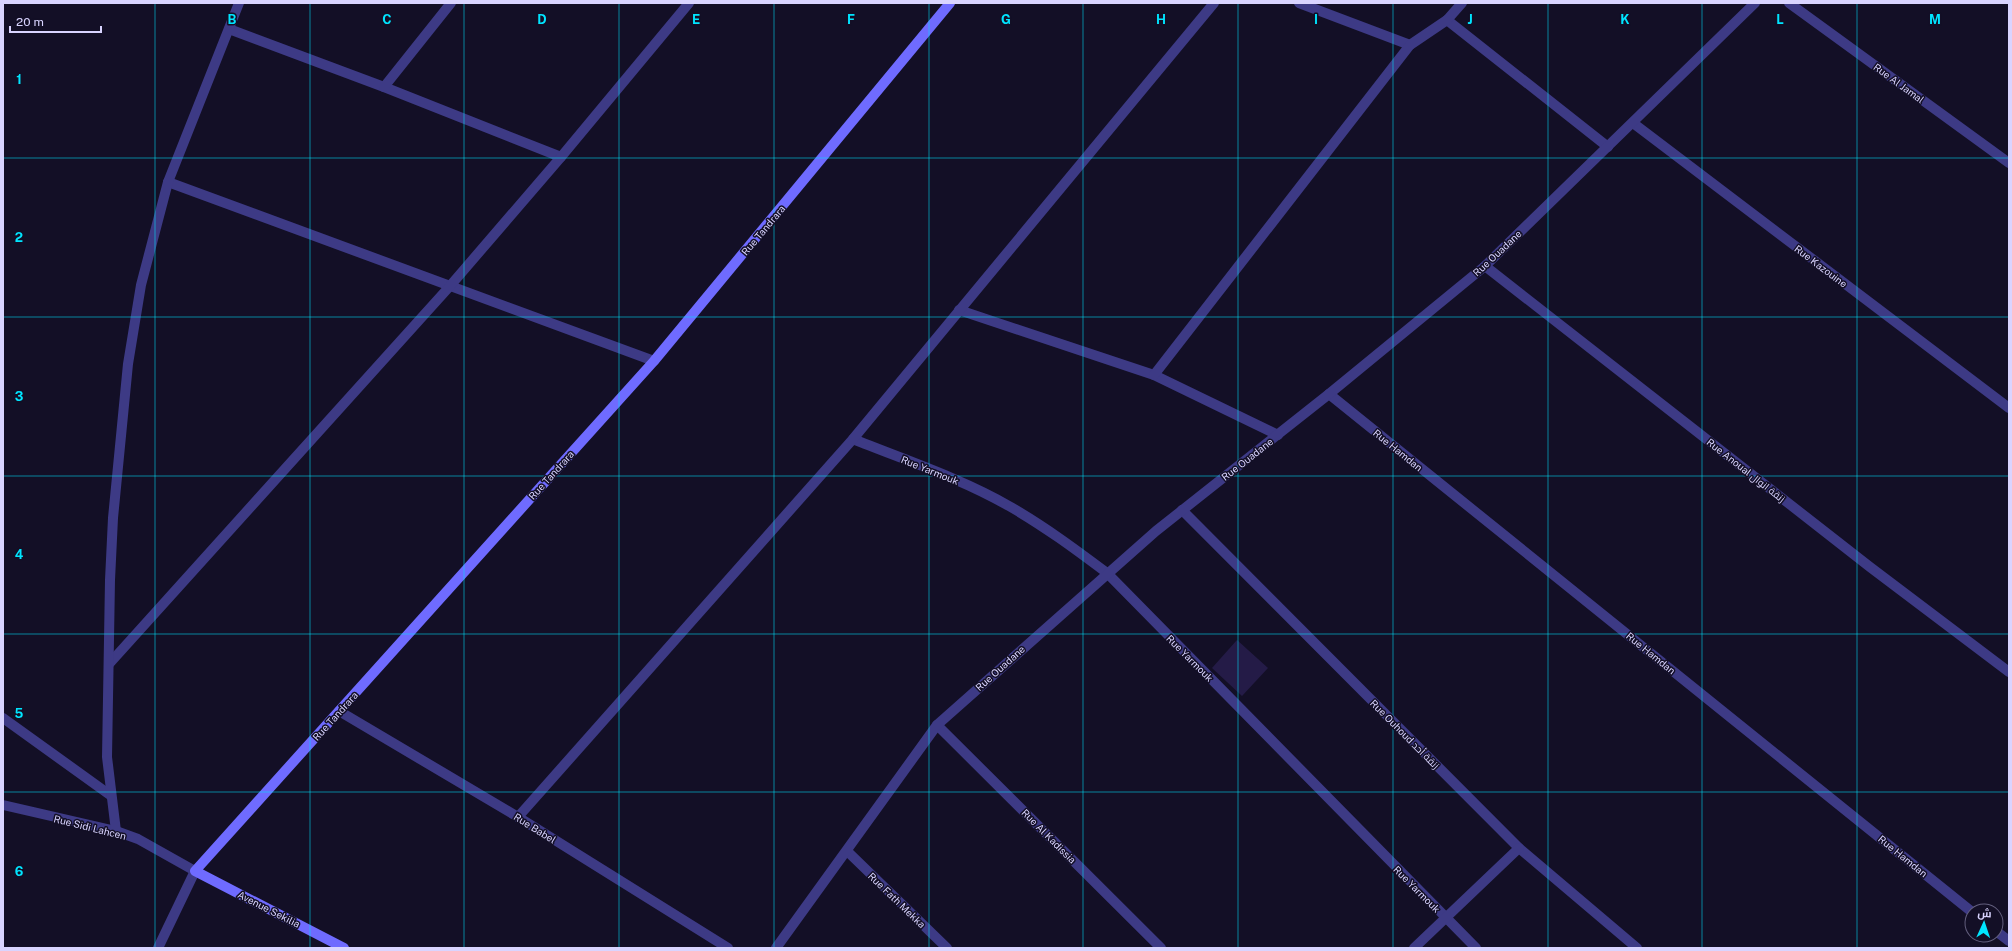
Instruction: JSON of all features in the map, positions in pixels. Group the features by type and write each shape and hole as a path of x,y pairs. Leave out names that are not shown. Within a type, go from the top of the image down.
{"main road":[{"name":"Rue Tandrara","path":"195,871 654,362 950,3"},
{"name":"Avenue Sekilia","path":"195,871 344,948"}],"street":[{"path":"116,831 110,795 106,720 113,518 128,364 140,285 168,182 239,3"},
{"path":"384,86 451,3"},
{"path":"109,664 450,286 561,157 689,3"},
{"path":"518,817 853,438 1214,3"},
{"path":"1299,3 1410,45"},
{"path":"1154,375 1410,45 1447,20 1462,3"},
{"name":"Rue Ouadane","path":"776,948 937,725 1107,573 1182,510 1329,394 1485,266 1755,3"},
{"name":"Rue Al Jamal","path":"1789,3 2009,163"},
{"path":"1447,20 1608,147"},
{"path":"229,29 384,86 561,157"},
{"name":"Rue Kazouine","path":"1633,123 2009,408"},
{"path":"168,182 654,362"},
{"name":"Rue Anoual زنقة انوال","path":"1485,266 1870,567 2009,672"},
{"path":"959,310 1154,375 1278,434"},
{"name":"Rue Hamdan","path":"1329,394 1964,906"},
{"name":"Rue Yarmouk","path":"853,438 975,489 1008,506 1055,534 1107,573 1476,948"},
{"name":"Rue Ouhoud زنقة أحد","path":"1182,510 1519,848 1636,948"},
{"name":"Rue Babel","path":"339,711 518,817 728,948"},
{"path":"3,718 110,795"},
{"name":"Rue Al Kadissia","path":"937,725 1161,948"},
{"name":"Rue Sidi Lahcen","path":"3,805 116,831 138,840 195,871"},
{"path":"1414,948 1519,848"},
{"name":"Rue Fath Mekka","path":"847,851 947,948"},
{"name":"Rue Tandrara","path":"158,948 195,871"}],"building":[{"path":"1237,640 1268,668 1242,696 1212,668"}]}
